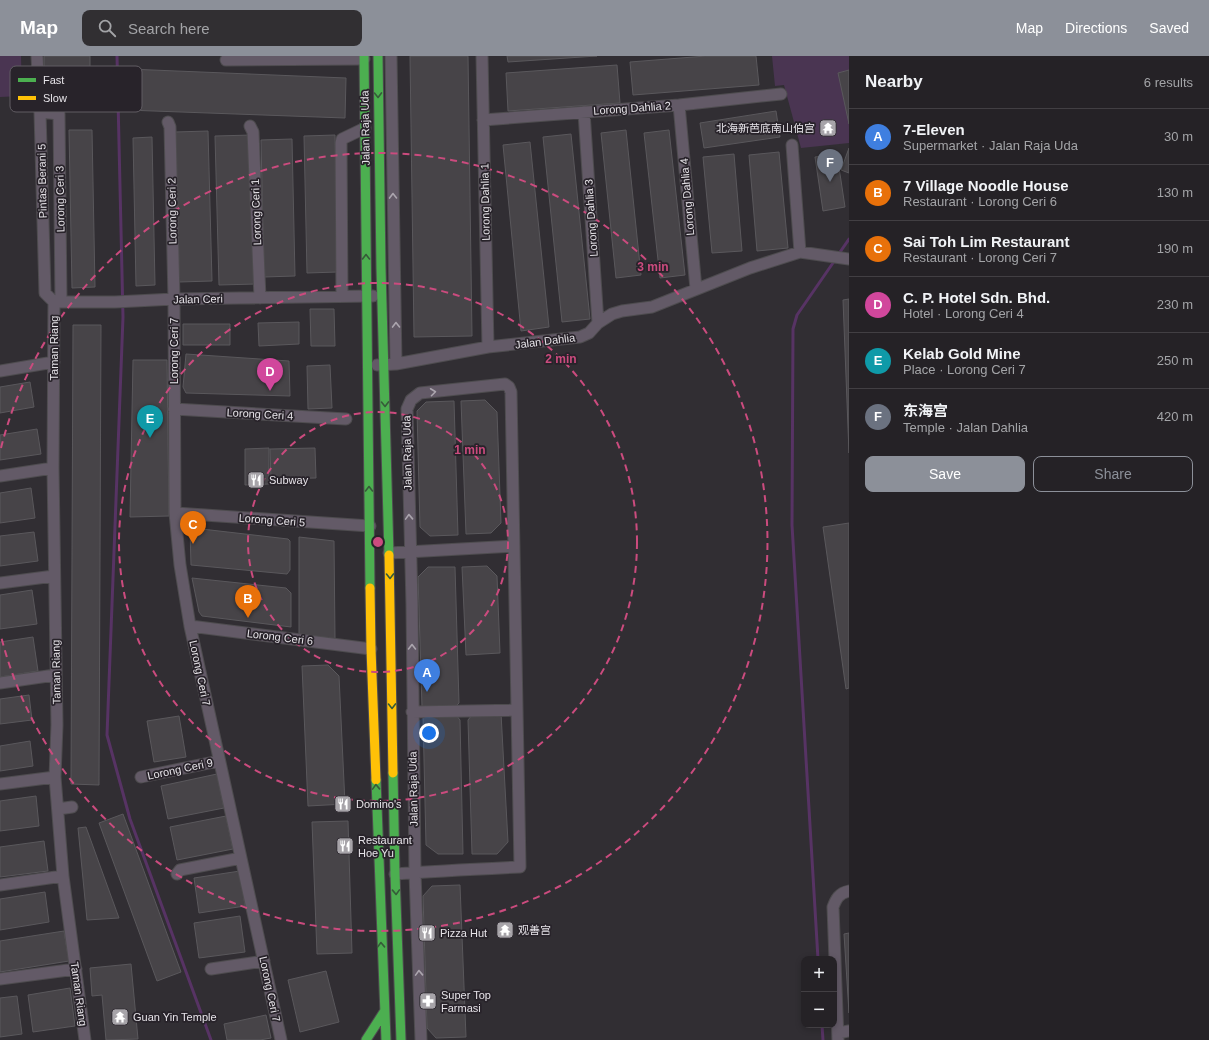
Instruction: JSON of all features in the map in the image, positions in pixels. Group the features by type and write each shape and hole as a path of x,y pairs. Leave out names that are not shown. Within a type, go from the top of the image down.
{"main road":[{"name":"Jalan Raja Uda","path":"378,56 395,874 401,1040"},
{"name":"Jalan Raja Uda","path":"364,57 371,649 386,1040"},
{"path":"366,1040 384,1012"}],"street":[{"name":"Pintas Berani 5","path":"37,56 38,66"},
{"path":"390,56 396,364"},
{"name":"Lorong Dahlia 1","path":"482,56 488,347"},
{"path":"226,60 244,58 364,57"},
{"name":"Lorong Dahlia 2","path":"483,120 679,105 781,94"},
{"name":"Lorong Dahlia 4","path":"679,105 696,289"},
{"name":"Pintas Berani 5","path":"40,112 45,292 58,302"},
{"name":"Lorong Ceri 3","path":"40,112 59,114 58,302"},
{"name":"Lorong Dahlia 3","path":"584,112 598,323"},
{"name":"Lorong Ceri 2","path":"168,122 170,128 174,300"},
{"name":"Lorong Ceri 1","path":"250,126 253,132 260,298"},
{"path":"342,296 341,143 342,139 365,128"},
{"path":"792,145 800,252"},
{"name":"Jalan Dahlia","path":"368,366 396,364 488,347 580,337 589,333 598,323 612,314 622,311 652,307 750,268 800,252 849,259"},
{"name":"Jalan Ceri","path":"58,302 382,296"},
{"name":"Lorong Ceri 7","path":"174,300 175,513 180,565 190,626 281,1040"},
{"name":"Taman Riang","path":"58,302 54,362 53,468 55,675 57,725 55,777 62,876 85,1040"},
{"path":"0,371 54,362"},
{"name":"Jalan Raja Uda","path":"415,873 520,867 511,392 509,387 505,384 420,394 412,400 407,409 412,604 412,712 415,873 421,1040"},
{"name":"Lorong Ceri 4","path":"174,409 346,419"},
{"path":"0,476 53,468"},
{"name":"Lorong Ceri 5","path":"175,513 370,526"},
{"path":"389,553 514,546"},
{"path":"0,583 54,576"},
{"name":"Lorong Ceri 6","path":"190,626 371,649"},
{"path":"0,684 55,675"},
{"path":"412,712 517,710"},
{"name":"Lorong Ceri 9","path":"141,777 219,761"},
{"path":"0,784 55,777"},
{"path":"58,809 72,807"},
{"path":"177,874 180,870 241,858"},
{"path":"395,874 415,873"},
{"path":"0,885 62,876"},
{"path":"842,1035 833,907 837,897 844,892 849,891"},
{"path":"210,969 264,961"},
{"path":"0,980 76,969"}],"shaded area":[{"path":"0,56 21,56 21,66 10,66 10,97 0,97"},
{"path":"772,56 849,56 849,143 801,148 784,85 775,86"}],"building":[{"path":"44,56 90,56 90,66 44,66"},
{"path":"410,56 468,56 472,336 414,337"},
{"path":"507,56 597,56 508,62"},
{"path":"706,56 756,56 759,85 633,95 630,62"},
{"path":"617,65 620,103 508,111 506,73"},
{"path":"142,70 346,78 345,118 142,111"},
{"path":"849,70 849,124 838,73"},
{"path":"776,111 780,137 704,148 700,123"},
{"path":"69,130 92,130 95,287 72,288"},
{"path":"626,130 641,275 616,278 601,133"},
{"path":"669,130 685,275 660,278 644,133"},
{"path":"208,131 212,281 179,282 175,132"},
{"path":"571,134 590,319 562,322 543,137"},
{"path":"252,135 256,284 219,285 215,136"},
{"path":"335,135 338,272 307,273 304,136"},
{"path":"152,137 155,285 136,286 133,138"},
{"path":"292,139 295,276 264,277 261,140"},
{"path":"530,142 549,327 521,331 503,145"},
{"path":"849,148 849,173 841,170"},
{"path":"779,152 788,248 757,251 749,155"},
{"path":"734,154 742,251 712,253 703,157"},
{"path":"837,154 845,207 823,211 815,157"},
{"path":"849,299 849,453 843,300"},
{"path":"310,309 334,309 335,346 311,346"},
{"path":"299,322 299,344 259,346 258,323"},
{"path":"183,324 230,324 230,345 183,345"},
{"path":"73,325 101,325 99,785 71,784"},
{"path":"186,354 289,361 290,396 186,393 183,387"},
{"path":"133,360 167,360 169,516 130,517"},
{"path":"330,365 332,408 308,409 307,366"},
{"path":"30,382 34,407 0,413 0,387"},
{"path":"485,400 497,412 501,523 491,533 466,534 461,401"},
{"path":"454,401 458,535 430,536 420,527 417,411 426,402"},
{"path":"37,429 41,454 0,460 0,435"},
{"path":"269,448 269,484 245,485 245,449"},
{"path":"315,448 316,478 271,479 270,449"},
{"path":"31,488 35,518 0,523 0,493"},
{"path":"849,523 849,688 846,689 823,527"},
{"path":"193,528 288,539 290,541 290,570 287,574 191,565 190,530"},
{"path":"34,532 38,561 0,566 0,536"},
{"path":"299,537 334,541 335,639 299,634"},
{"path":"487,566 497,576 500,653 466,655 462,567"},
{"path":"428,567 455,567 459,703 455,707 422,707 418,577"},
{"path":"192,578 286,588 291,593 291,627 202,616 199,612"},
{"path":"32,590 37,624 0,629 0,595"},
{"path":"33,637 38,671 0,677 0,642"},
{"path":"328,665 339,676 345,804 308,806 302,666"},
{"path":"29,695 32,720 0,724 0,699"},
{"path":"501,713 508,842 497,854 472,854 468,720 472,715"},
{"path":"456,715 460,720 463,854 438,854 426,845 423,716"},
{"path":"179,716 186,757 154,762 147,721"},
{"path":"30,741 33,766 0,771 0,746"},
{"path":"217,774 224,808 168,819 161,786"},
{"path":"36,796 39,826 0,831 0,801"},
{"path":"123,814 181,972 157,981 99,823"},
{"path":"226,816 233,849 177,860 170,827"},
{"path":"348,821 352,953 317,954 312,822"},
{"path":"86,827 119,918 87,920 78,828"},
{"path":"44,841 48,871 0,877 0,847"},
{"path":"240,871 245,906 199,913 194,878"},
{"path":"460,885 466,1037 436,1038 427,1028 423,896 432,886"},
{"path":"45,892 49,922 0,930 0,899"},
{"path":"240,916 245,952 199,958 194,923"},
{"path":"64,931 69,961 0,972 0,941"},
{"path":"849,933 849,1013 844,934"},
{"name":"Guan Yin Temple","path":"131,964 138,1039 106,1040 102,995 92,996 90,968"},
{"path":"326,971 339,1022 300,1032 288,980"},
{"path":"70,988 75,1026 33,1032 28,995"},
{"path":"17,996 22,1034 0,1037 0,998"},
{"path":"266,1015 271,1038 260,1040 227,1040 224,1024"}],"waterway":[{"path":"117,56 117,66"},
{"path":"118,112 123,317 107,735 130,819 211,1040"},
{"path":"838,255 849,239"},
{"path":"818,956 792,525 793,329 797,315 835,260"},
{"path":"822,1028 823,1040"}],"traffic: fast":[{"path":"364,56 370,588"},
{"path":"378,56 381,268 389,555"},
{"path":"393,773 401,1040"},
{"path":"376,780 386,1040"},
{"path":"366,1040 384,1012"}],"traffic: slow":[{"path":"389,555 393,773"},
{"path":"370,588 376,780"}],"place":[{"name":"北海新芭底南山伯宫","path":"828,128"},
{"name":"东海宫","path":"830,182"},
{"name":"C. P. Hotel Sdn. Bhd.","path":"270,391"},
{"name":"Kelab Gold Mine","path":"150,438"},
{"name":"Subway","path":"256,480"},
{"name":"Sai Toh Lim Restaurant","path":"193,544"},
{"name":"7 Village Noodle House","path":"248,618"},
{"name":"7-Eleven","path":"427,692"},
{"name":"Domino's","path":"343,804"},
{"name":"Restaurant Hoe Yu","path":"345,846"},
{"name":"观善宫","path":"505,930"},
{"name":"Pizza Hut","path":"427,933"},
{"name":"Super Top Farmasi","path":"428,1001"},
{"name":"Guan Yin Temple","path":"120,1017"}]}
